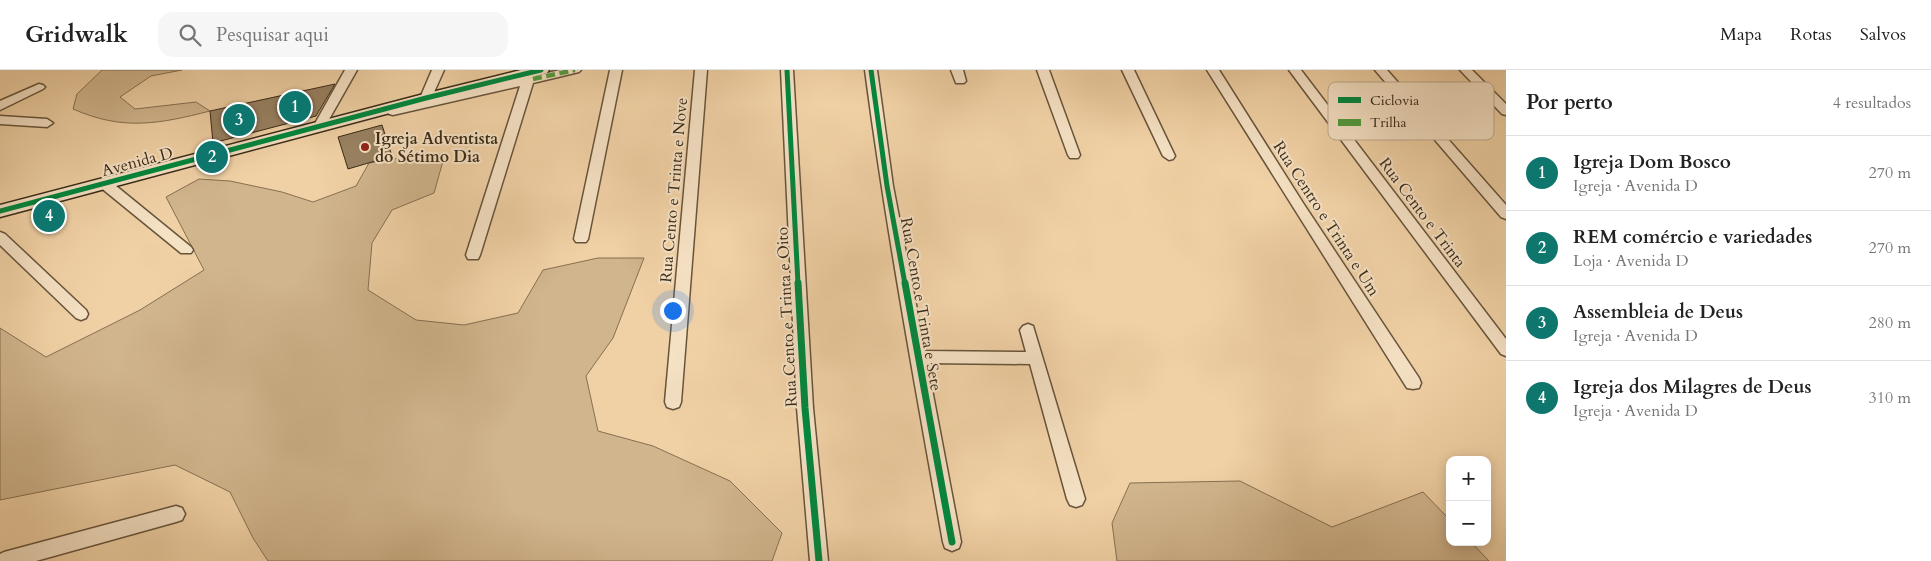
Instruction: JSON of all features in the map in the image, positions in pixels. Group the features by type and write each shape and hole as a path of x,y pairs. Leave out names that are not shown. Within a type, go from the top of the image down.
{"street":[{"path":"319,129 351,70"},
{"path":"426,98 438,70"},
{"name":"Avenida D","path":"319,129 426,98 532,73 575,70"},
{"path":"581,239 616,70"},
{"name":"Rua Cento e Trinta e Nove","path":"673,402 701,70"},
{"name":"Rua Cento e Trinta e Oito","path":"787,70 805,408 819,561"},
{"name":"Rua Cento e Trinta e Sete","path":"871,70 887,186 952,542"},
{"path":"1043,70 1074,155"},
{"path":"1128,70 1169,156"},
{"name":"Rua Centro e Trinta e Um","path":"1213,70 1298,206 1413,383"},
{"name":"Rua Cento e Trinta","path":"1295,70 1328,114"},
{"path":"1382,70 1392,82"},
{"path":"1466,70 1478,82"},
{"path":"473,255 532,73"},
{"name":"Avenida D","path":"0,211 396,111 532,73"},
{"path":"0,106 39,87"},
{"path":"1494,99 1506,111"},
{"path":"0,120 47,123"},
{"name":"Rua Cento e Trinta","path":"1348,140 1506,350"},
{"path":"1442,140 1506,214"},
{"path":"105,184 186,250"},
{"path":"0,237 81,314"},
{"path":"1028,330 1076,499"},
{"path":"917,357 1036,358"},
{"path":"4,561 176,514"}],"shaded area":[{"path":"102,70 182,70 151,76 120,97 135,109 196,102 210,111 157,122 125,123 91,116 73,109 77,94"},
{"path":"445,154 434,193 392,210 372,243 368,290 416,320 464,325 518,313 543,270 598,258 644,258 613,338 586,376 598,431 653,446 730,481 782,533 772,561 268,561 253,538 230,492 175,465 0,500 0,328 46,357 140,310 204,270 166,197 199,179 230,181 282,192 313,202 356,186 369,163 419,155"},
{"path":"1240,481 1332,527 1423,492 1446,516 1446,546 1475,546 1489,561 1117,561 1112,523 1130,483"}],"building":[{"path":"335,84 316,116 213,143 210,111"},
{"name":"Igreja Adventista do Sétimo Dia","path":"382,125 392,156 348,169 338,137"}],"marked path":[{"path":"533,79 575,70"}],"cycle path":[{"path":"0,211 426,98 541,70"},
{"path":"787,70 805,408 819,561"},
{"path":"871,70 887,186 952,542"}],"place":[{"name":"Igreja Dom Bosco","path":"295,107"},
{"name":"Assembleia de Deus","path":"239,120"},
{"name":"Igreja Adventista do Sétimo Dia","path":"365,147"},
{"name":"REM comércio e variedades","path":"212,157"},
{"name":"Igreja dos Milagres de Deus","path":"49,216"}]}
